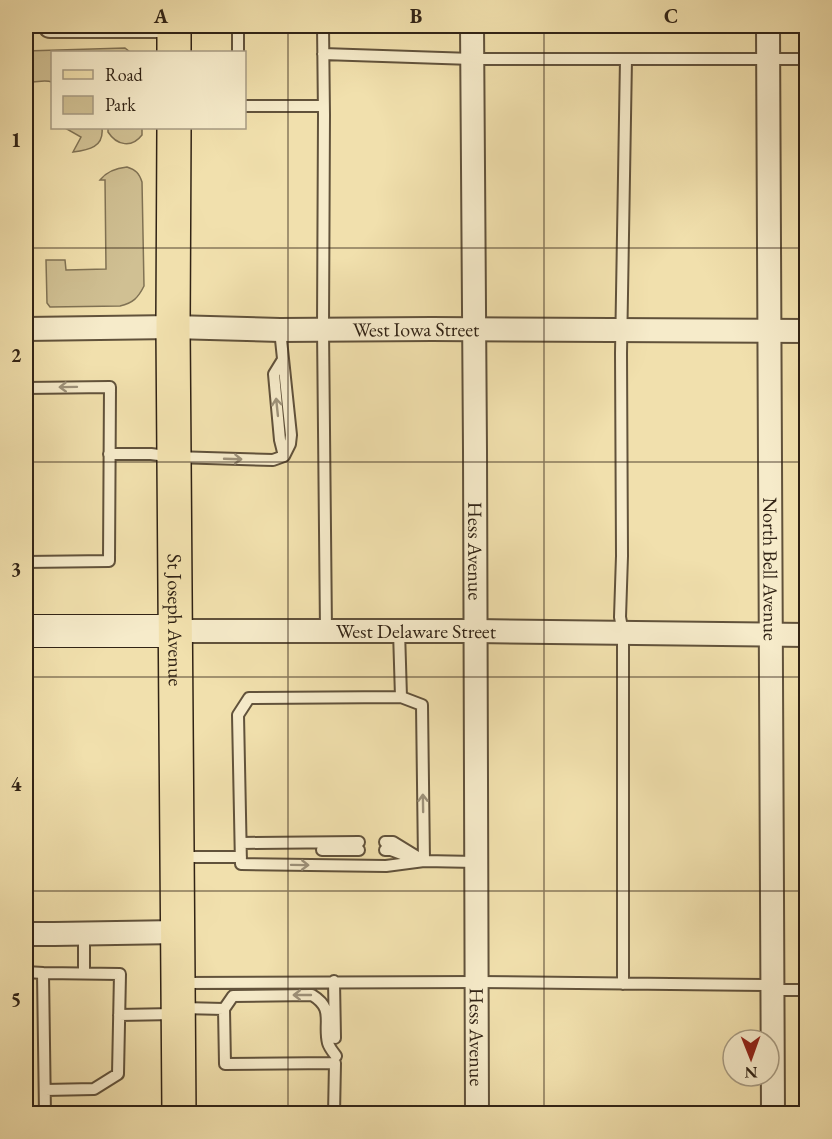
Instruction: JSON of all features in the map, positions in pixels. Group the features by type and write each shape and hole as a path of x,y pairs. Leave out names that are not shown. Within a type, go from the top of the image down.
{"main road":[{"path":"174,26 174,51"},
{"name":"St Joseph Avenue","path":"174,129 178,1113"},
{"name":"West Delaware Street","path":"26,631 176,631"}],"street":[{"path":"50,26 174,26"},
{"name":"Hess Avenue","path":"472,26 477,1113"},
{"name":"North Bell Avenue","path":"768,26 773,1113"},
{"name":"West Iowa Street","path":"26,329 174,327 279,330 807,331"},
{"name":"West Delaware Street","path":"176,631 476,631 807,635"},
{"path":"26,934 178,932"}],"lane":[{"path":"238,26 238,51"},
{"path":"323,26 326,631"},
{"path":"323,54 472,59 807,59"},
{"path":"623,984 623,633 620,617 621,353 626,59"},
{"path":"246,106 324,106"},
{"path":"110,454 273,460 284,456 290,444 291,435 279,330"},
{"path":"26,388 110,387 109,561 26,562"},
{"path":"399,631 401,697"},
{"path":"241,853 238,715 249,698 401,697 422,705 424,861"},
{"path":"385,846 393,842 424,861"},
{"path":"177,857 359,846"},
{"path":"241,853 386,866 424,861 476,862"},
{"path":"84,934 84,974"},
{"path":"26,972 120,974 118,1074 94,1089 45,1090"},
{"path":"43,973 45,1113"},
{"path":"119,1015 177,1002 334,981 623,984 773,987 807,990"},
{"path":"334,981 336,1059 334,1113"},
{"path":"312,995 326,1008 328,1044 336,1059 225,1064 224,1010 233,996 312,995"},
{"path":"177,1002 224,1010"}],"green space":[{"path":"125,48 129,51 51,51 51,82 32,82 26,81 26,51"},
{"path":"67,129 102,129 98,143 85,150 73,152 81,137"},
{"path":"108,129 142,129 142,135 134,142 125,144 120,143 108,132"},
{"path":"127,167 137,172 142,182 144,286 142,290 132,302 120,306 50,307 47,303 46,260 65,260 66,270 106,269 105,180 100,180 112,170"}]}
